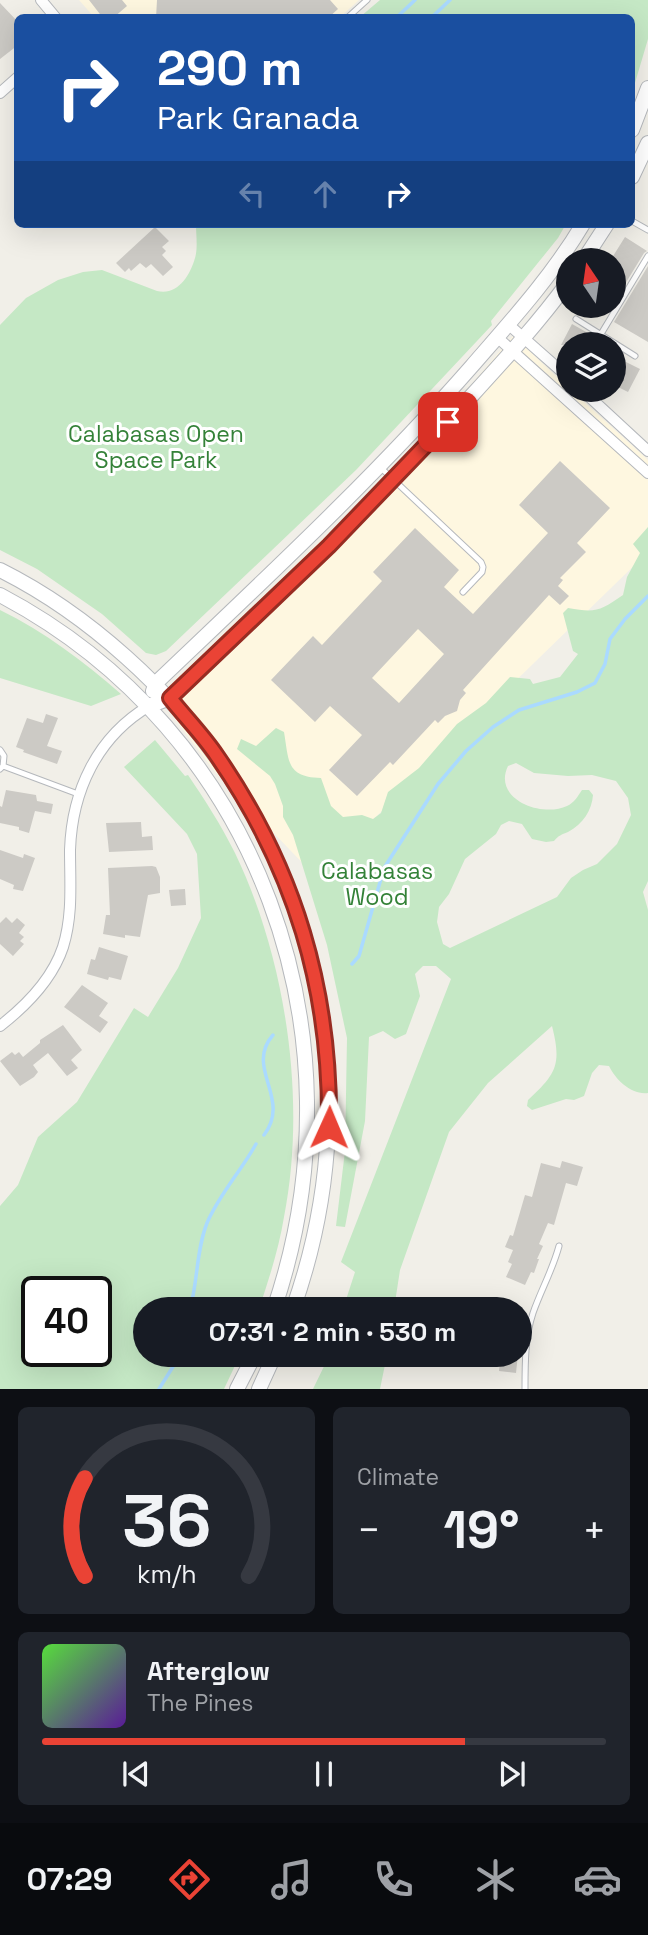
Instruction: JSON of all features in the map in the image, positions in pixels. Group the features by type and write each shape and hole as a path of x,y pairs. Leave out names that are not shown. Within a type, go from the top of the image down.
{"street":[{"path":"41,0 53,14"},
{"path":"0,93 14,81"},
{"path":"635,122 648,88"},
{"path":"635,171 648,144"},
{"path":"149,706 156,683 380,467 509,325 536,292 580,228"},
{"path":"591,248 604,228"},
{"path":"0,1026 23,1007 46,979 62,948 71,909 71,828 78,794 95,758 111,735 134,715 170,698 329,546 394,481 525,338 556,298"},
{"path":"509,325 556,366"},
{"path":"497,337 648,473"},
{"path":"595,402 648,451"},
{"path":"0,570 30,585 100,634 170,698 215,753 256,817 292,897 315,971 327,1048 329,1127 325,1177 317,1222 306,1274 297,1297"},
{"path":"0,595 85,649 149,706 196,764 236,828 270,900 285,942 294,979 304,1040 308,1093 306,1172 287,1270 278,1297"},
{"path":"237,1389 248,1367"},
{"path":"259,1389 269,1367"}],"lane":[{"path":"351,14 367,0"},
{"path":"602,332 648,256"},
{"path":"576,319 598,332"},
{"path":"626,350 635,356"},
{"path":"380,467 481,562 484,567 482,572 463,592"},
{"path":"0,750 4,756 1,768 78,794"},
{"path":"525,1389 525,1353 533,1313 559,1246"}],"shaded area":[{"path":"79,0 359,0 343,14 91,14"},
{"path":"513,336 556,376 556,402 584,402 648,460 648,552 315,876 216,773 158,697 412,453"}],"green space":[{"path":"380,0 648,0 648,39 635,83 635,14 364,14"},
{"name":"Calabasas Open Space Park","path":"196,228 564,228 491,321 492,325 356,470 166,651 156,655 146,653 102,614 37,569 0,550 0,325 26,298 58,280 83,272 102,270 157,291 176,288 190,271 197,246"},
{"name":"Calabasas Wood","path":"648,527 648,881 643,892 648,910 648,1093 630,1089 609,1066 599,1065 592,1073 584,1096 532,1110 527,1106 528,1100 551,1075 556,1060 552,1026 488,1083 449,1132 400,1270 396,1297 347,1297 355,1272 341,1262 451,979 436,966 423,966 415,974 420,996 406,1034 395,1039 383,1031 369,1037 365,1121 345,1227 336,1226 345,1151 347,1038 327,945 293,835 283,817 283,806 275,784 270,776 237,749 241,739 256,746 276,728 284,732 289,759 295,771 321,778 331,806 343,817 362,815 373,819 381,813 388,792 419,768 457,724 486,703 510,677 530,679 533,684 560,677 578,654 573,651 563,613 568,608 597,609 623,595 627,577 640,553 633,544","holes":["516,763 534,773 592,775 616,781 628,798 631,815 617,844 597,864 571,878 557,897 450,948 443,944 437,922 439,907 449,894 465,859 496,834 501,825 509,821 522,824 532,839 554,841 573,829 589,811 593,795 589,790 582,790 572,803 557,809 522,803 507,788 505,778 508,766"]},
{"path":"0,610 63,648 121,694 91,706 0,678"},
{"path":"155,740 185,776 188,775 235,853 253,894 279,984 292,1079 291,1172 282,1229 263,1297 133,1297 133,1367 234,1367 224,1389 0,1389 0,1206 18,1185 38,1137 77,1102 134,1008 148,1017 178,968 201,918 197,854 187,834 124,767"},
{"path":"324,1367 385,1367 380,1389 313,1389"}],"building":[{"path":"89,0 122,0 127,6 118,14 100,14"},
{"path":"157,0 330,0 338,9 332,14 156,14"},
{"path":"0,3 14,18 14,48 0,59"},
{"path":"154,228 169,241 162,247 166,251 162,255 173,267 163,276 151,264 146,268 140,263 131,271 129,268 125,272 116,263"},
{"path":"625,237 647,251 626,282 626,248 618,248"},
{"path":"648,266 648,342 614,322 616,318 626,318 626,302"},
{"path":"572,324 586,332 568,332"},
{"path":"626,362 640,369 628,392 626,391"},
{"path":"560,461 610,508 577,543 586,552 560,578 563,580 558,586 569,596 560,605 549,595 463,690 466,693 460,700 457,711 445,716 438,723 435,720 393,765 390,762 357,796 329,770 362,735 330,706 315,722 271,680 313,636 322,645 382,581 373,572 415,528 459,570 444,587 473,614 548,533 519,505","holes":["418,629 444,654 399,703 372,678"]},
{"path":"46,714 58,718 47,746 62,751 57,764 16,747 27,718 43,723"},
{"path":"6,790 36,795 37,801 53,804 51,814 35,811 29,833 19,830 19,827 0,823 0,806 2,807"},
{"path":"141,822 142,837 152,836 153,850 109,852 106,823"},
{"path":"0,850 23,858 24,854 35,858 23,891 13,889 14,885 0,879"},
{"path":"156,867 160,877 160,893 148,895 140,937 125,935 125,938 103,934 106,915 110,915 108,868"},
{"path":"185,889 186,905 171,906 169,890"},
{"path":"6,917 12,923 17,918 25,925 19,933 24,937 20,941 24,944 13,956 0,944 0,923"},
{"path":"99,947 128,956 121,980 109,977 108,980 87,974 91,959 95,960"},
{"path":"82,985 108,1003 99,1016 108,1022 100,1033 64,1007"},
{"path":"63,1025 82,1050 71,1060 78,1068 67,1076 48,1053 33,1065 38,1072 34,1077 20,1086 0,1061 12,1052 15,1055 19,1052 23,1057 40,1043 40,1040"},
{"path":"562,1161 583,1167 577,1186 566,1183 554,1225 548,1223 539,1244 543,1246 534,1273 531,1272 525,1285 506,1277 512,1264 508,1262 513,1250 505,1247 510,1235 513,1236 525,1195 532,1197 541,1163 560,1168"},
{"path":"499,1367 517,1367 516,1373 499,1371"}],"waterway":[{"path":"400,14 415,0"},
{"path":"435,14 450,0"},
{"path":"352,964 359,956 384,868 438,784 466,751 493,727 519,710 577,692 595,683 605,664 610,639 648,596"},
{"path":"264,1135 271,1121 273,1108 263,1059 265,1047 273,1035"},
{"path":"192,1297 207,1223 256,1144"},
{"path":"159,1389 173,1367"}],"route":[{"path":"329,1127 330,1091 321,1008 315,971 292,897 275,856 242,793 215,753 170,698 329,546 448,422"}]}
